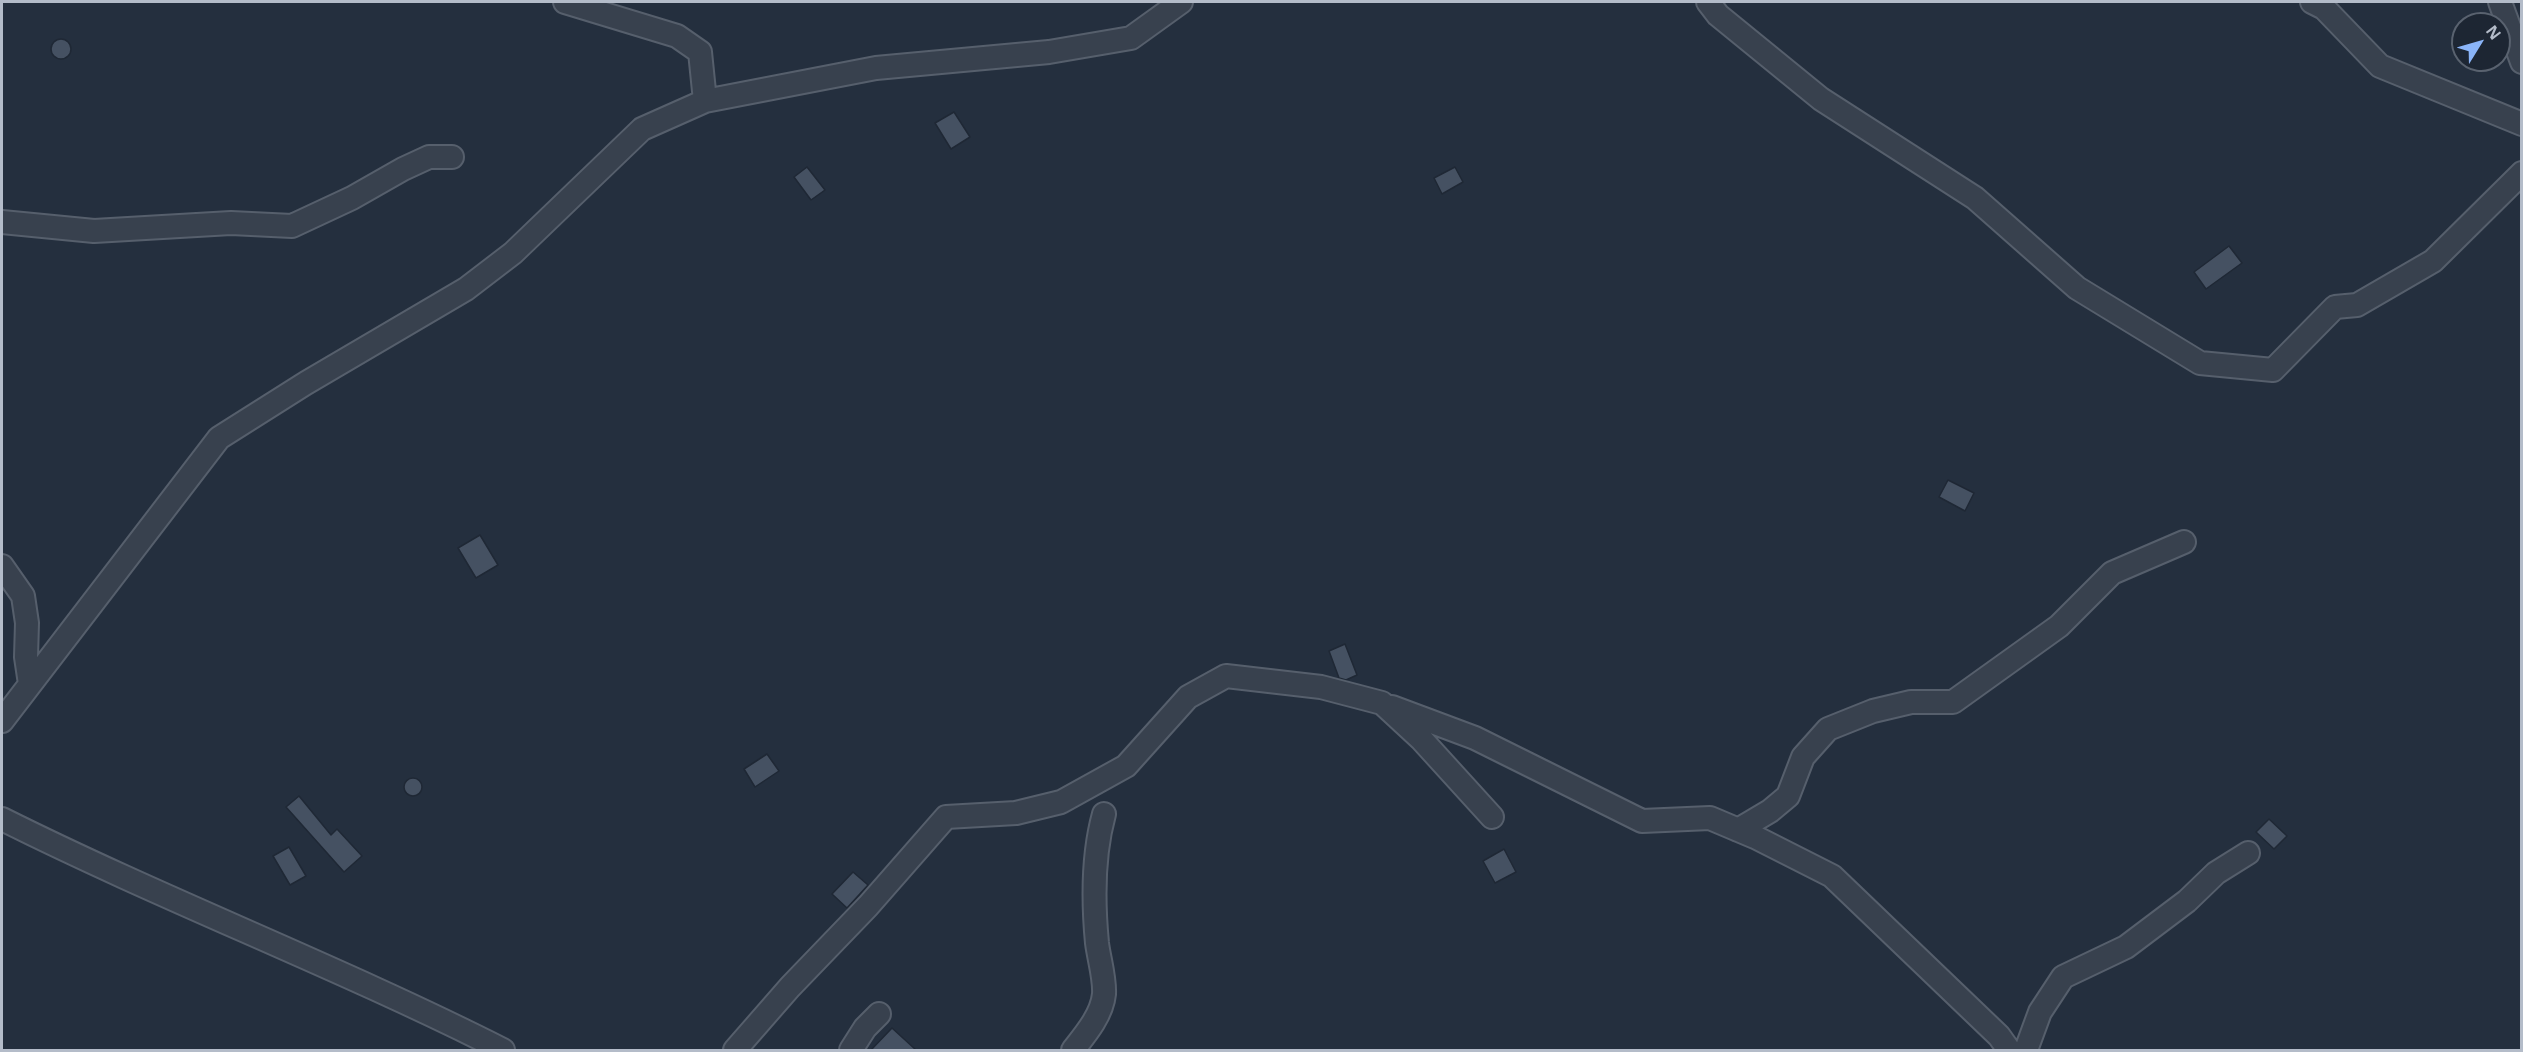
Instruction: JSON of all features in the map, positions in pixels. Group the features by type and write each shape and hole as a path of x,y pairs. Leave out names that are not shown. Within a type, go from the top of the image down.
{"street":[{"path":"566,2 677,36 700,52 705,101"},
{"path":"2,721 219,438 306,383 466,289 513,253 642,129 705,101 876,68 1049,52 1131,38 1180,2"},
{"path":"1708,2 1718,15 1821,99 1976,198 2077,288 2200,363 2273,370 2335,307 2357,305 2433,261 2521,176"},
{"path":"2312,2 2324,8 2380,66 2522,124"},
{"path":"2500,2 2522,62"},
{"path":"2,222 94,231 231,223 292,226 352,198 429,157 452,157"},
{"path":"1738,830 1770,811 1788,796 1803,757 1827,729 1873,711 1911,702 1953,702 2059,626 2112,573 2184,542"},
{"path":"2,566 23,596 27,623 26,657 30,684"},
{"path":"735,1050 790,987 868,906 946,817 1016,813 1061,802 1126,766 1188,697 1226,676 1321,687 1382,704 1475,738 1642,821 1710,818 1738,830 1832,876 1999,1036 2009,1050"},
{"path":"1382,704 1422,740 1492,817"},
{"path":"1073,1050 1091,1027 1104,995 1097,943 1095,898 1099,832 1104,814"},
{"path":"2,819 75,856 301,955 503,1050"},
{"path":"2026,1050 2040,1012 2062,977 2126,947 2178,908 2216,873 2248,853"},
{"path":"851,1050 865,1028 879,1014"}],"building":[{"path":"61,39 68,42 71,49 68,56 61,59 54,56 51,49 54,42"},
{"path":"954,112 970,137 951,149 935,123"},
{"path":"807,167 825,190 811,200 794,177"},
{"path":"1455,167 1463,182 1442,194 1434,178"},
{"path":"2229,246 2242,263 2206,289 2194,272"},
{"path":"1948,480 1974,493 1965,511 1939,497"},
{"path":"480,535 498,565 476,578 458,548"},
{"path":"1345,644 1357,675 1346,680 1339,678 1329,651"},
{"path":"767,754 779,771 755,787 744,769"},
{"path":"413,778 419,781 422,787 419,793 413,796 407,793 404,787 407,781"},
{"path":"299,796 331,835 337,829 362,856 344,872 286,807"},
{"path":"2269,819 2287,836 2274,849 2256,832"},
{"path":"289,847 306,876 290,885 273,856"},
{"path":"1504,849 1516,872 1495,883 1483,861"},
{"path":"853,872 868,885 847,908 832,894"},
{"path":"892,1028 916,1050 871,1050"}]}
